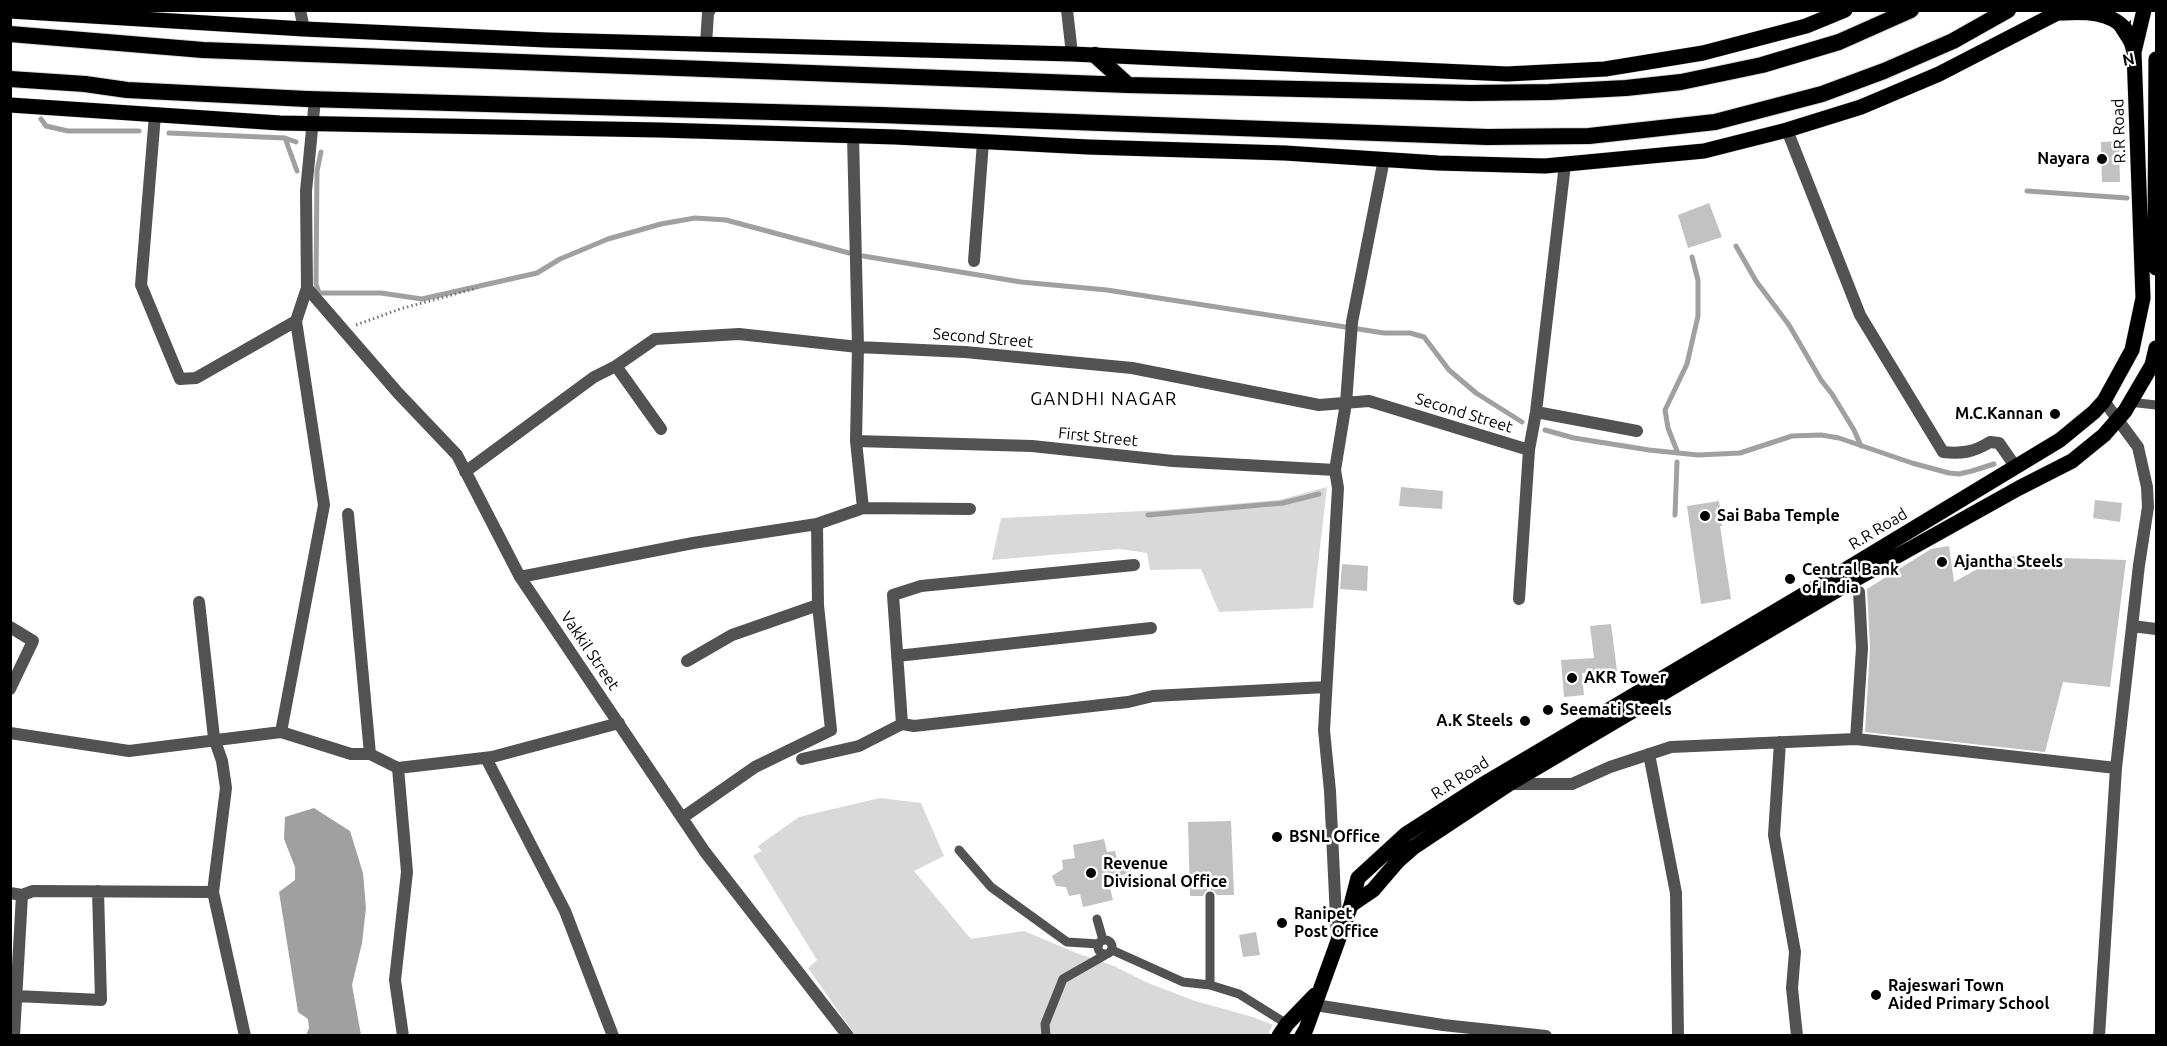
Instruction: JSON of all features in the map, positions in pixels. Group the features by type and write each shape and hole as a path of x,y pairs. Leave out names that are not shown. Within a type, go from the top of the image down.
{"highway":[{"path":"10,34 203,50 1128,85 1471,93 1626,88 1681,82 1762,65 1839,42 1911,10"},
{"path":"10,79 85,84 127,90 315,99 880,115 1487,137 1589,136 1715,122 1822,94 1953,41 2008,10"},
{"path":"1095,55 1128,85"}],"main road":[{"path":"10,11 304,29 547,39 1072,54 1507,74 1605,69 1703,53 1806,26 1845,10"},
{"path":"2134,52 2144,10"},
{"path":"10,105 314,124 648,129 1285,153 1533,165 1704,151 1787,130 1861,107 1929,78 2061,12 2091,12 2109,17 2126,30 2134,52"},
{"name":"R.R Road","path":"1304,1035 1351,905 1358,878 1406,834 1482,784 2060,440 2104,401 2132,350 2143,298 2134,52"},
{"path":"2157,59 2157,268"},
{"name":"R.R Road","path":"1351,905 1373,890 1397,862 1414,847 1509,784 1856,579 2009,493 2072,461 2104,435 2125,411 2152,365 2157,348"},
{"name":"R.R Road","path":"1283,1030 1317,998"},
{"path":"1283,1030 1304,1035"}],"street":[{"path":"300,10 304,29"},
{"path":"706,44 710,10"},
{"path":"1067,10 1072,54"},
{"path":"281,732 324,505 296,321 307,288 306,191 315,99"},
{"path":"155,115 141,285 180,379 196,378 296,321"},
{"path":"1787,130 1860,315 1943,452 1962,454 1977,450 1990,442 1999,443 2015,466"},
{"path":"853,136 858,347 856,441 863,508"},
{"path":"974,261 983,142"},
{"path":"1337,944 1330,791 1324,730 1338,488 1335,470 1346,403 1352,326 1384,159"},
{"path":"1519,599 1529,450 1536,412 1565,164"},
{"name":"Vakkil Street","path":"307,288 398,393 457,455 520,577 682,818 705,852 848,1035"},
{"name":"Second Street","path":"465,472 594,377 616,366 655,339 739,334 858,347 965,352 1132,369 1319,405 1369,400 1529,450"},
{"path":"616,366 661,429"},
{"path":"2098,1035 2116,768 2148,507 2147,487 2138,447 2104,401"},
{"path":"1536,412 1637,431"},
{"name":"First Street","path":"856,441 1032,446 1173,461 1335,470"},
{"path":"520,577 693,543 817,524 863,508 970,509"},
{"path":"348,514 370,754"},
{"path":"682,818 755,767 831,730 818,605 817,524"},
{"path":"902,724 893,595 921,586 1134,565"},
{"path":"1856,739 1862,648 1859,592"},
{"path":"199,602 216,740 226,788 213,892 245,1035"},
{"path":"687,662 732,635 818,605"},
{"path":"2132,626 2157,629"},
{"path":"10,627 33,640 10,689"},
{"path":"897,656 1151,628"},
{"path":"802,759 859,746 902,724 914,726 950,722 1128,702 1153,696 1326,687"},
{"path":"10,733 129,751 281,732 351,754 370,754 398,768 486,758 619,723"},
{"path":"1509,784 1572,784 1610,766 1671,747 1856,739 2116,768"},
{"path":"1780,742 1774,835 1795,952 1792,988 1797,1035"},
{"path":"1648,754 1676,893 1678,1035"},
{"path":"486,758 565,911 613,1035"},
{"path":"398,768 407,872 395,980 403,1035"},
{"path":"14,1035 16,894 33,891 213,892"},
{"path":"16,996 101,1000 98,891"},
{"path":"1317,998 1443,1025 1546,1035"}],"lane":[{"path":"2129,402 2157,405"},
{"path":"959,850 991,886 1067,942 1109,941 1108,952"},
{"path":"1210,896 1210,985"},
{"path":"1097,919 1101,942"},
{"path":"1108,952 1183,982 1210,985 1239,994 1283,1030"},
{"path":"1046,1035 1045,1024 1062,979 1108,952"}],"path":[{"path":"343,329 400,309 477,288"}],"shaded area":[{"path":"1327,487 1313,608 1219,612 1201,569 1150,570 1147,553 1120,549 992,560 1001,518 1163,510 1279,500"},
{"path":"880,798 921,803 944,856 914,871 971,939 1024,931 1195,1001 1273,1025 1269,1032 1270,1035 855,1035 808,968 817,960 753,856 761,851 758,846 799,817"},
{"path":"314,808 350,831 363,873 366,908 362,943 352,985 361,1035 306,1035 309,1028 308,1019 298,1012 279,892 295,880 295,867 284,839 285,817"}],"building":[{"path":"2119,141 2120,182 2102,182 2101,142"},
{"path":"1709,203 1722,237 1688,248 1678,215"},
{"path":"1401,487 1443,491 1442,509 1399,506"},
{"path":"2095,500 2122,503 2120,522 2093,518"},
{"path":"1719,501 1722,526 1720,526 1731,599 1701,604 1687,506"},
{"path":"1949,546 1954,582 2001,556 2126,560 2110,687 2063,682 2045,752 1865,732 1870,648 1867,589 1931,549"},
{"path":"1342,564 1368,566 1367,591 1340,589"},
{"path":"1611,624 1617,671 1582,673 1584,695 1564,697 1561,660 1594,658 1590,626"},
{"path":"1231,821 1234,895 1217,895 1209,889 1203,896 1190,896 1188,822"},
{"name":"Revenue Divisional Office","path":"1104,839 1107,852 1115,851 1117,859 1142,864 1121,876 1123,885 1110,888 1113,900 1083,907 1080,894 1069,896 1066,887 1056,886 1052,876 1063,869 1062,860 1075,858 1073,845"},
{"path":"1256,932 1260,955 1243,957 1239,935"}],"waterway":[{"path":"41,119 46,126 68,131 139,131"},
{"path":"169,133 285,138 297,171"},
{"path":"285,138 296,142"},
{"path":"321,152 317,171 316,284 319,293 381,293 422,299 537,273 560,259 608,239 661,224 695,218 726,220 849,253"},
{"path":"2027,191 2127,198"},
{"path":"1736,246 1756,281 1789,325 1854,430 1861,446"},
{"path":"863,256 1021,282 1107,290 1384,333 1410,333 1424,337 1449,370 1476,393 1522,422"},
{"path":"1677,451 1668,428 1665,410 1687,364 1698,316 1698,280 1692,257"},
{"path":"1545,430 1574,438 1698,455 1740,453 1792,436 1821,435 1839,438 1949,473 1959,474 1994,464"},
{"path":"1675,515 1677,462"},
{"path":"1148,515 1283,503 1319,494"}],"place":[{"name":"Nayara","path":"2102,159"},
{"name":"M.C.Kannan","path":"2055,414"},
{"name":"Sai Baba Temple","path":"1705,516"},
{"name":"Ajantha Steels","path":"1942,562"},
{"name":"Central Bank of India","path":"1790,579"},
{"name":"AKR Tower","path":"1572,678"},
{"name":"Seemati Steels","path":"1548,710"},
{"name":"A.K Steels","path":"1525,721"},
{"name":"BSNL Office","path":"1277,837"},
{"name":"Revenue Divisional Office","path":"1091,873"},
{"name":"Ranipet Post Office","path":"1282,923"},
{"name":"Rajeswari Town Aided Primary School","path":"1876,995"}],"district":[{"name":"GANDHI NAGAR","path":"1104,399"}]}
